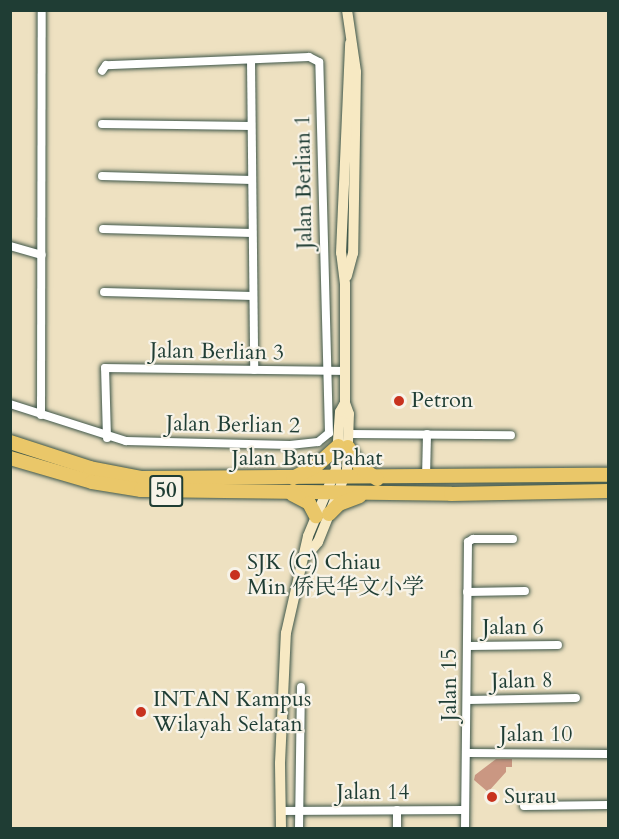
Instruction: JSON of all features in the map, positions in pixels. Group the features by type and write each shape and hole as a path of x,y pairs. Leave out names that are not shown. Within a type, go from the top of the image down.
{"highway":[{"name":"Jalan Batu Pahat","path":"10,442 90,468 142,478 288,486"},
{"path":"345,442 360,468 375,485 322,515 288,486 345,442"},
{"name":"Jalan Batu Pahat","path":"10,458 92,482 141,490 375,485 609,491"},
{"name":"Jalan Batu Pahat","path":"375,485 426,472 609,476"}],"street":[{"path":"41,415 42,10"},
{"path":"281,828 282,710 289,614 307,555 335,486 345,442 345,284 341,253 350,43 347,10"},
{"name":"Jalan Berlian 1","path":"102,71 106,65 309,57 321,67 328,371"},
{"path":"251,60 254,370"},
{"path":"102,124 251,126"},
{"path":"102,176 252,180"},
{"path":"103,229 252,232"},
{"path":"10,246 42,255"},
{"path":"104,292 253,296"},
{"name":"Jalan Berlian 3","path":"107,438 105,368 345,371"},
{"name":"Jalan Berlian 2","path":"10,404 107,438 173,443 290,445 318,442 328,433 328,371"},
{"path":"345,403 340,412 345,442"},
{"path":"345,442 427,434 511,435"},
{"path":"426,472 427,434"},
{"name":"Jalan 15","path":"465,828 468,753 468,542 473,539 513,539"},
{"path":"467,592 525,591"},
{"name":"Jalan 6","path":"468,646 558,645"},
{"path":"298,828 298,710 301,687"},
{"name":"Jalan 8","path":"468,700 576,698"},
{"path":"282,710 298,710"},
{"name":"Jalan 10","path":"468,753 606,753"},
{"path":"524,806 609,805"},
{"path":"397,810 398,828"},
{"name":"Jalan 14","path":"280,811 465,810"}],"building":[{"path":"496,759 512,759 512,767 506,767 506,772 488,792 474,780 475,775"}],"place":[{"name":"Petron","path":"399,401"},
{"name":"SJK (C) Chiau Min 侨民华文小学","path":"235,575"},
{"name":"INTAN Kampus Wilayah Selatan","path":"141,712"},
{"name":"Surau","path":"492,797"}]}
